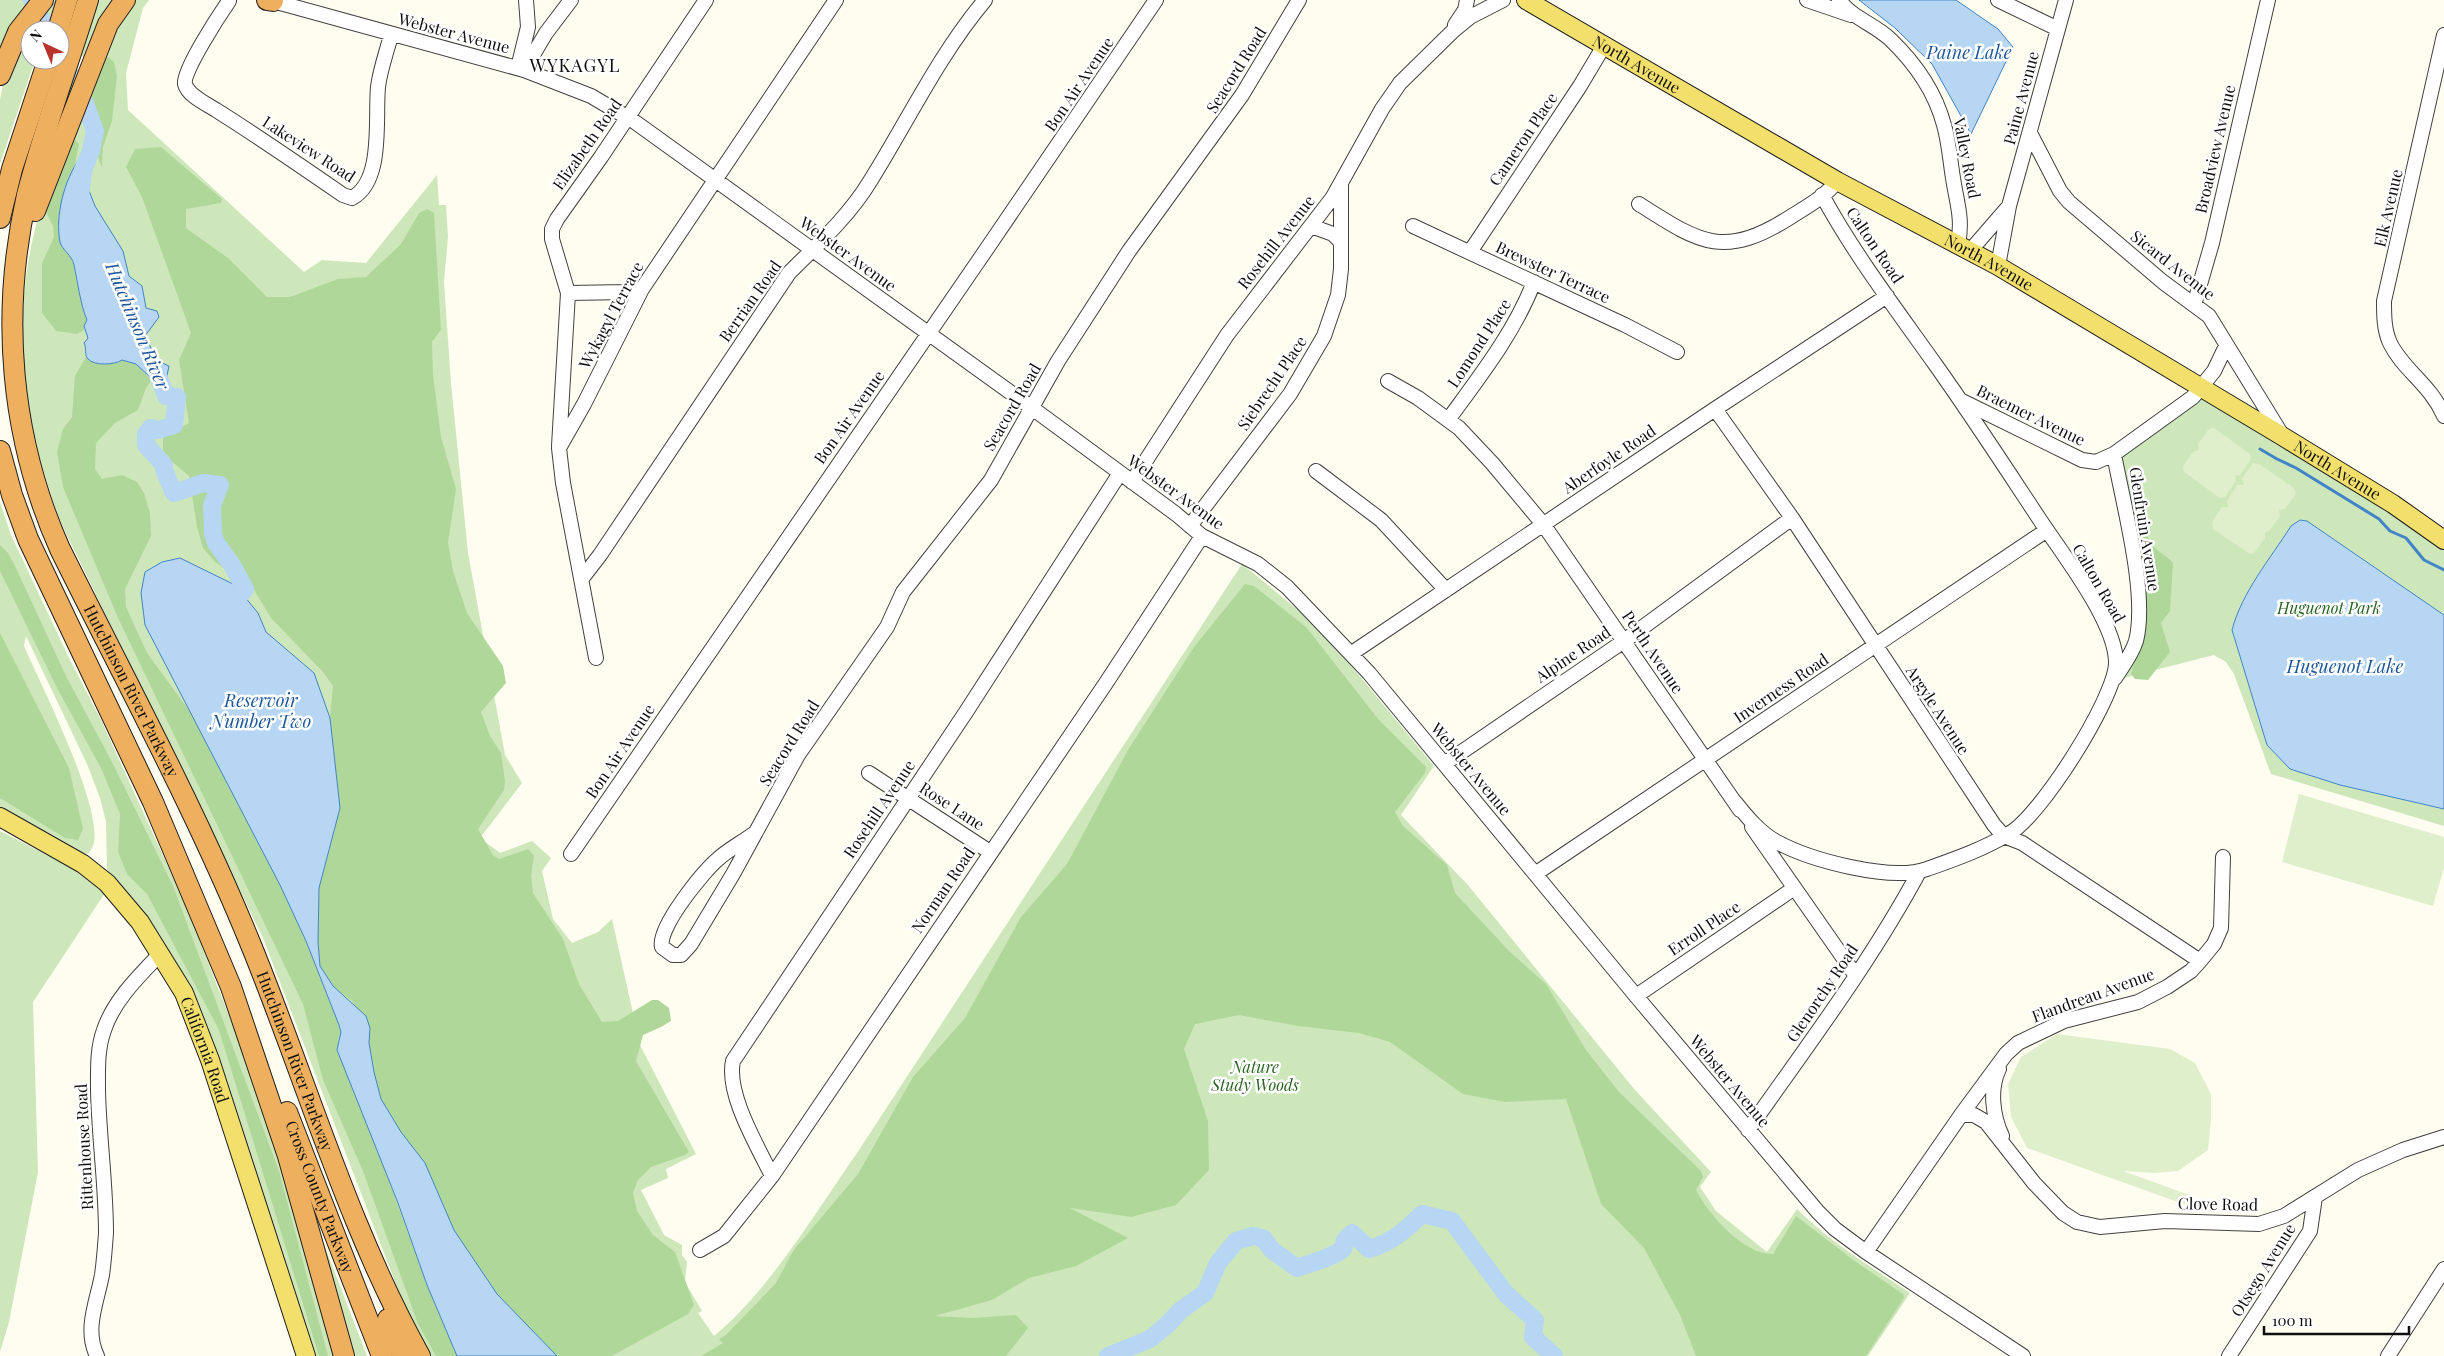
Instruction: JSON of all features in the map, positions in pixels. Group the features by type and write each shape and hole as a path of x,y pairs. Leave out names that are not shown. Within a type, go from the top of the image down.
{"highway":[{"path":"61,20 67,0"},
{"name":"Hutchinson River Parkway","path":"88,0 27,195 14,263 10,329 13,381 21,433 40,500 60,549 240,918 367,1243 397,1312 420,1356"},
{"path":"14,263 108,24 125,0"},
{"path":"0,75 13,41 38,5"},
{"path":"0,218 12,169 44,70"},
{"name":"Hutchinson River Parkway","path":"0,451 12,495 28,539 164,827 221,962 250,1041 293,1172 344,1356"},
{"name":"Cross County Parkway","path":"250,1041 287,1111 382,1356"},
{"name":"Cross County Parkway","path":"367,1243 392,1331 403,1356"}],"main road":[{"name":"North Avenue","path":"1526,0 1605,44 1837,181 1998,266 2202,387 2393,504 2444,540"},
{"name":"California Road","path":"0,817 83,864 107,883 128,905 184,993 198,1026 306,1356"}],"street":[{"name":"Webster Avenue","path":"270,0 310,6 391,35 521,69 591,96 628,117 1032,408 1202,536 1265,570 1287,587 1352,653 1818,1212 1835,1229 1866,1252 2023,1356"},
{"path":"521,69 528,27 526,0"},
{"path":"521,69 570,0"},
{"name":"Elizabeth Road","path":"559,448 568,293 553,248 552,229 557,218 628,117 706,0"},
{"name":"Wykagyl Terrace","path":"559,448 584,404 642,289 836,0"},
{"name":"Berrian Road","path":"583,577 600,555 789,273 827,236 868,184 930,76 954,39 985,0"},
{"name":"Bon Air Avenue","path":"570,854 929,334 1156,0"},
{"name":"Seacord Road","path":"756,832 716,861 680,905 661,939 662,947 672,955 682,955 691,944 756,832 798,755 887,627 903,592 991,480 1058,361 1124,259 1226,119 1299,0"},
{"name":"Rosehill Avenue","path":"1454,30 1465,10 1467,0"},
{"name":"Rosehill Avenue","path":"1132,482 1227,335 1311,226 1341,182 1382,109 1400,83 1454,30 1470,17 1503,0"},
{"path":"1807,0 1852,15"},
{"name":"Valley Road","path":"1839,0 1852,15 1873,26 1911,61 1927,84 1938,106 1946,132 1962,224 1964,248"},
{"path":"1998,0 2058,29"},
{"name":"Paine Avenue","path":"1998,266 2009,206 2066,0"},
{"name":"Broadview Avenue","path":"2194,305 2212,243 2268,0"},
{"name":"Lakeview Road","path":"229,1 184,78 185,85 189,91 204,102 343,195 352,198 365,188 374,161 378,86 391,35"},
{"path":"528,27 546,33"},
{"name":"Elk Avenue","path":"2444,35 2384,300 2385,324 2391,344 2420,378 2438,403 2444,416"},
{"name":"Cameron Place","path":"1470,252 1605,44"},
{"name":"Sicard Avenue","path":"2030,133 2060,191 2069,202 2215,324 2226,346 2282,436"},
{"path":"1638,204 1686,234 1702,239 1729,242 1770,230 1822,195 1837,181"},
{"name":"Siebrecht Place","path":"1190,526 1290,394 1324,336 1338,294 1341,269 1341,182"},
{"name":"Calton Road","path":"1735,802 1754,824 1776,841 1815,858 1869,870 1919,872 1976,851 2011,833 2025,820 2078,753 2112,684 2116,663 2105,623 2047,530 1961,400 1888,296 1822,195"},
{"name":"Paine Avenue","path":"1964,248 2009,206"},
{"path":"1311,226 1333,234 1341,242"},
{"name":"Brewster Terrace","path":"1413,226 1534,282 1677,352"},
{"name":"Lomond Place","path":"1448,420 1499,349 1523,310 1534,282"},
{"path":"568,293 628,292 642,289"},
{"name":"Aberfoyle Road","path":"1352,653 1715,408 1888,296"},
{"path":"2202,387 2214,371 2226,346"},
{"name":"Elk Avenue","path":"2420,378 2444,393"},
{"name":"Perth Avenue","path":"1388,381 1448,420 1492,463 1543,524 1793,889 1856,976"},
{"name":"Glenfruin Avenue","path":"2112,684 2133,650 2139,613 2138,584 2114,454 2165,419 2193,397 2202,387"},
{"name":"Braemer Avenue","path":"1961,400 2082,460 2096,462 2114,454"},
{"name":"Argyle Avenue","path":"1715,408 1792,518 1994,825 2004,836 2022,844 2200,961"},
{"path":"559,448 596,658"},
{"path":"1316,471 1381,520 1446,590"},
{"name":"Rosehill Avenue","path":"772,1176 734,1090 730,1074 733,1061 966,712 1120,473"},
{"name":"Alpine Road","path":"1444,764 1624,641 1792,518"},
{"name":"Inverness Road","path":"1535,874 2047,530"},
{"name":"Norman Road","path":"700,1250 724,1236 772,1176 1106,683 1202,536"},
{"name":"Rose Lane","path":"869,773 990,852"},
{"name":"Flandreau Avenue","path":"1866,1252 1961,1115 2006,1054 2018,1042 2064,1021 2096,1014 2145,998 2167,987 2191,971 2214,944 2221,928 2222,857"},
{"name":"Glenorchy Road","path":"1748,1130 1856,976 1901,905 1919,872"},
{"name":"Erroll Place","path":"1636,996 1793,889"},
{"name":"Rittenhouse Road","path":"97,1356 92,1344 91,1329 102,1276 106,1235 99,1114 98,1057 104,1030 109,1018 125,993 160,954"},
{"name":"Clove Road","path":"2006,1054 1996,1074 1994,1104 1998,1127 2006,1146"},
{"name":"Clove Road","path":"1961,1115 1974,1115 1986,1122 2034,1183 2062,1213 2077,1222 2100,1227 2165,1221 2259,1224 2284,1216 2358,1170 2403,1150 2444,1137"},
{"name":"Otsego Avenue","path":"2229,1356 2310,1231 2315,1198"},
{"path":"2388,1356 2444,1269"}],"green space":[{"path":"0,0 36,0 23,20 20,20 20,24 0,55"},
{"path":"48,0 56,0 49,20 36,20"},
{"path":"99,0 115,0 86,58 81,56"},
{"name":"Nature Study Woods","path":"132,0 149,0 143,8 126,73 128,110 304,272 322,260 366,263 437,175 439,205 446,205 448,237 444,282 451,383 468,553 505,755 522,783 480,838 500,853 532,841 551,858 542,871 553,919 572,943 598,932 612,919 640,1045 696,1154 666,1169 668,1178 641,1190 664,1235 682,1245 682,1255 687,1262 685,1282 702,1311 698,1313 714,1336 754,1296 792,1248 859,1150 1242,564 1320,628 1434,766 1401,815 1467,884 1635,1090 1711,1172 1700,1187 1716,1211 1767,1252 1797,1209 1837,1243 1910,1293 1868,1356 431,1356 404,1305 263,938 62,525 38,449 24,373 24,296 29,257 44,200 124,8"},
{"path":"20,45 20,70 32,70 0,164 0,100 6,68"},
{"path":"108,57 114,62 117,76 112,121 103,147 102,167 98,158 99,138 92,115 91,101 97,79 105,59"},
{"path":"74,139 79,144 75,165 65,190 61,245 71,257 85,314 84,330 77,334 56,331 42,313 42,263 54,237 53,226 46,212"},
{"path":"161,147 222,199 221,203 186,209 186,228 228,258 267,297 290,297 338,279 366,277 401,244 419,213 427,209 434,213 441,330 432,342 433,375 441,437 456,489 448,543 453,571 467,613 503,666 506,683 481,712 490,736 501,753 505,781 504,790 478,829 493,855 499,859 528,849 534,856 531,876 533,893 563,939 579,984 602,1022 618,1021 652,1000 658,1000 669,1008 671,1021 643,1035 636,1061 689,1152 651,1167 638,1180 633,1193 637,1211 653,1235 675,1252 694,1305 688,1314 612,1356 557,1356 497,1294 454,1230 425,1163 401,1132 381,1099 369,1043 369,1028 352,1001 333,986 320,966 318,942 319,888 340,808 330,718 333,686 323,672 271,618 253,588 215,562 203,548 197,527 189,476 163,454 163,438 189,423 179,360 191,333 142,197 126,167 135,149"},
{"path":"86,357 90,361 118,363 122,360 136,364 152,380 146,388 138,410 115,423 96,443 95,469 102,479 122,475 137,482 144,493 150,513 151,536 125,589 126,607 147,653 191,713 280,885 306,941 339,1025 341,1032 338,1041 427,1285 457,1356 436,1356 418,1324 363,1171 323,1080 303,1004 118,618 63,487 57,452 63,429 72,417 75,376"},
{"name":"Huguenot Park","path":"2204,394 2444,542 2444,826 2271,774 2234,674 2226,662 2214,655 2124,678 2136,651 2143,598 2118,456"},
{"path":"2214,428 2250,454 2251,459 2240,475 2235,476 2236,481 2225,497 2220,498 2184,472 2183,466 2194,451 2199,450 2198,444 2209,429"},
{"path":"2253,463 2259,464 2294,488 2296,494 2285,509 2279,510 2280,516 2269,531 2265,532 2265,538 2254,553 2250,554 2213,529 2212,522 2222,507 2228,507 2227,501 2237,485 2244,485 2242,479"},
{"path":"2136,501 2144,513 2150,542 2173,563 2170,611 2161,623 2170,652 2148,680 2135,679 2131,674 2145,626 2147,582 2131,504"},
{"path":"0,502 11,535 68,656 101,720 187,908 249,1067 274,1141 335,1356 311,1356 202,1022 109,877 107,868 106,822 100,798 87,764 26,636 24,646 56,716 89,801 94,825 94,843 89,853 79,855 0,811"},
{"path":"0,545 8,553 15,566 66,676 112,762 173,886 279,1171 328,1356 319,1356 219,1030 147,894 127,874 118,852 120,814 101,768 57,688 0,571"},
{"path":"1245,584 1254,586 1306,627 1379,720 1426,767 1425,773 1395,812 1403,826 1447,865 1455,893 1510,952 1546,984 1586,1050 1619,1092 1701,1171 1703,1177 1696,1190 1718,1221 1739,1241 1750,1248 1762,1253 1773,1254 1796,1216 1856,1262 1903,1294 1904,1298 1866,1356 1696,1356 1680,1315 1644,1248 1601,1204 1566,1099 1505,1102 1463,1094 1390,1042 1359,1033 1298,1026 1239,1015 1195,1024 1184,1049 1208,1121 1209,1170 1176,1205 1131,1217 1070,1208 1128,1238 1076,1266 1029,1278 992,1300 935,1316 972,1318 1016,1315 1028,1328 1006,1356 701,1356 723,1343 719,1339 726,1335 776,1283 793,1251 858,1174 913,1077 965,1018 1021,917 1067,864 1128,750 1194,647"},
{"path":"0,633 69,768 83,829 78,840 65,838 0,798"},
{"path":"2299,794 2444,837 2444,868 2433,906 2282,862"},
{"path":"0,831 72,868 105,893 33,1002 38,1172 9,1322 0,1352"},
{"path":"2057,1034 2170,1049 2195,1063 2211,1094 2208,1150 2178,1171 2154,1173 2123,1171 2192,1196 2189,1206 2027,1148 2011,1117 2008,1084 2021,1057"},
{"path":"325,1247 367,1356 352,1356 322,1249"}],"water":[{"name":"Paine Lake","path":"1859,0 1956,0 1998,29 2013,47 1971,134 1932,64 1895,28"},
{"path":"80,158 95,206 123,251 129,276 142,286 146,308 157,311 159,317 145,336 152,350 151,358 169,366 164,390 136,364 122,360 115,363 100,364 91,361 86,356 84,343 88,338 84,326 87,320 73,261 61,245 59,232 60,210 65,187"},
{"name":"Huguenot Lake","path":"2300,520 2307,521 2444,615 2444,809 2340,785 2290,769 2267,745 2232,630 2242,602 2257,576 2291,526"},
{"name":"Reservoir Number Two","path":"180,558 235,585 258,613 266,632 314,673 330,718 340,808 319,888 318,942 320,966 333,986 366,1016 370,1028 369,1043 374,1072 381,1099 401,1132 425,1163 454,1230 497,1294 557,1356 457,1356 427,1285 398,1203 337,1050 341,1032 306,941 280,885 145,625 141,593 145,572 162,562"}],"waterway":[{"name":"Hutchinson River","path":"32,0 42,20"},
{"name":"Hutchinson River","path":"67,70 85,103 95,131 91,151 83,170 81,190"},
{"name":"Hutchinson River","path":"155,368 166,396 177,397 174,425 158,430 151,428 146,434 146,445 164,465 164,470 174,493 203,483 220,485 212,505 213,534 216,543 232,565 245,589 241,594"},
{"path":"2260,449 2296,468 2379,519 2390,531 2406,538 2424,560 2444,570"},
{"name":"Hutchinson River","path":"1108,1356 1150,1339 1181,1310 1205,1293 1218,1263 1236,1241 1253,1236 1263,1238 1272,1250 1297,1268 1327,1258 1343,1249 1345,1240 1352,1233 1369,1249 1391,1240 1422,1214 1452,1221 1506,1294 1535,1320 1533,1337 1554,1356"}],"district":[{"name":"WYKAGYL","path":"575,66"}]}
